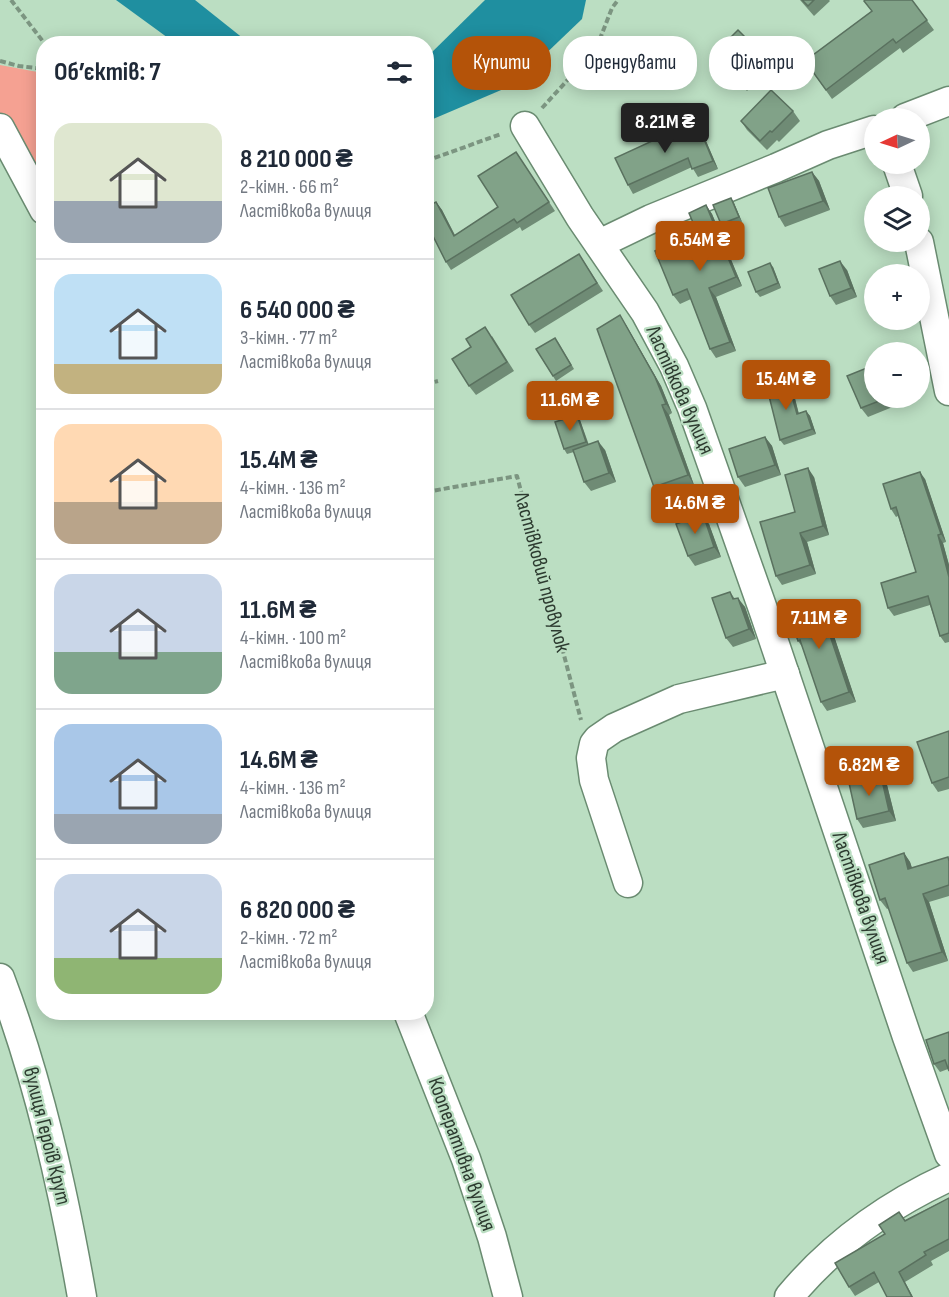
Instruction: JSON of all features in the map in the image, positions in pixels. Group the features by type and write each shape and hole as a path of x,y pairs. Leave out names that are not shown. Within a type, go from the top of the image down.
{"street":[{"path":"930,108 949,101"},
{"name":"Ластівкова вулиця","path":"525,126 579,217 645,312 674,366 714,469 949,1154"},
{"path":"0,128 36,195"},
{"path":"599,244 651,219 828,145 864,133"},
{"path":"921,252 949,391"},
{"path":"628,883 597,788 591,758 594,744 603,734 679,699 785,674"},
{"name":"вулиця Героїв Крут","path":"0,978 26,1050 69,1225 82,1297"},
{"name":"Кооперативна вулиця","path":"411,1020 466,1159 492,1237 508,1297"},
{"path":"789,1297 840,1246 872,1221 929,1186 949,1177"}],"path":[{"path":"11,0 39,36"},
{"path":"434,158 525,126 596,50 612,8 618,0"},
{"path":"0,61 36,68"},
{"path":"434,382 438,381"},
{"name":"Ластівковий провулок","path":"434,491 517,476 591,758"}],"shaded area":[{"path":"0,65 36,72 36,200 0,133"}],"water":[{"path":"116,0 195,0 240,36 165,36"},
{"path":"485,0 586,0 582,19 551,49 551,36 452,36 452,90 501,90 434,119 434,50"}],"building":[{"path":"802,0 814,0 808,6"},
{"path":"912,0 927,20 896,43 893,39 826,90 815,75 815,54 872,11 864,1"},
{"path":"738,30 744,36 732,36"},
{"path":"771,90 793,111 760,141 741,121"},
{"path":"689,124 696,134 701,132 713,161 692,169 688,158 628,185 615,158"},
{"path":"516,152 549,202 517,223 514,219 446,262 434,238 434,203 436,202 454,236 498,207 478,176"},
{"path":"812,172 823,201 779,217 768,188"},
{"path":"731,198 739,217 721,224 713,205"},
{"path":"706,205 736,277 709,288 730,342 710,349 687,289 673,295 655,251 697,232 689,213"},
{"path":"579,254 597,283 529,325 511,295"},
{"path":"840,261 851,288 830,296 819,269"},
{"path":"770,263 778,283 756,292 748,272"},
{"path":"620,315 655,377 666,404 662,405 688,475 654,487 597,329"},
{"path":"485,327 507,362 469,386 452,359 471,347 466,339"},
{"path":"555,338 571,365 553,376 536,349"},
{"path":"864,369 864,407 861,408 847,376"},
{"path":"787,379 797,414 806,411 812,429 780,440 766,384"},
{"path":"577,415 586,442 564,449 555,422"},
{"path":"765,437 775,465 738,477 729,449"},
{"path":"598,441 609,473 584,482 573,450"},
{"path":"808,468 823,526 800,533 810,565 776,576 760,522 795,512 785,475"},
{"path":"920,472 941,534 938,535 949,577 949,633 940,636 928,596 888,608 881,583 916,572 896,507 891,509 883,484"},
{"path":"703,514 714,547 688,556 676,524"},
{"path":"730,592 733,599 738,598 749,629 726,638 712,598"},
{"path":"818,600 849,692 821,702 787,610"},
{"path":"949,731 949,777 932,783 917,742"},
{"path":"881,776 889,811 857,819 849,783"},
{"path":"904,853 908,869 948,857 949,861 949,885 923,894 942,952 907,963 885,898 880,900 869,865"},
{"path":"949,1032 949,1071 945,1060 934,1064 926,1040"},
{"path":"949,1198 949,1239 924,1252 926,1255 899,1272 912,1297 887,1297 874,1272 849,1287 835,1263 885,1234 879,1225 899,1212 905,1221"}]}
